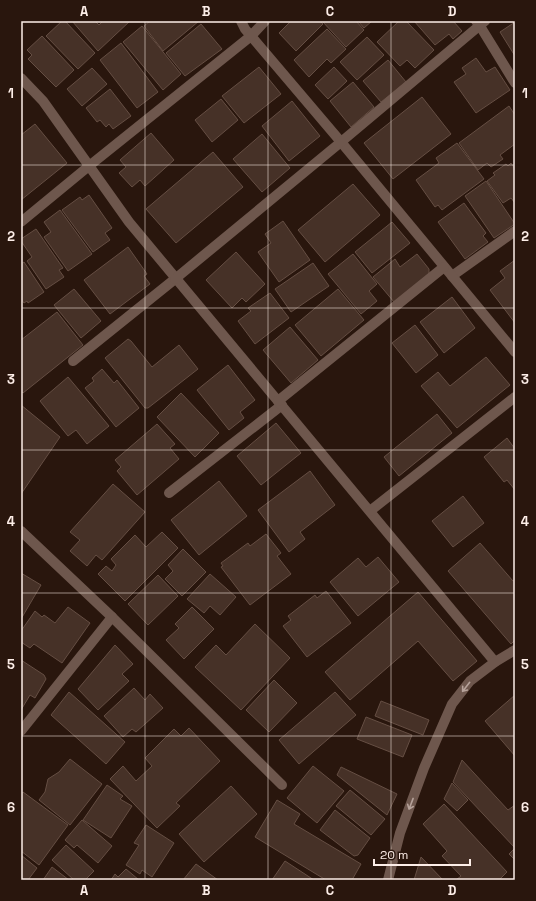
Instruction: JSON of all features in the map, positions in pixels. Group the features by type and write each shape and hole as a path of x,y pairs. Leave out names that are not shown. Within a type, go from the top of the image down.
{"street":[{"path":"241,21 245,29 515,352"},
{"path":"21,222 251,36 265,21"},
{"path":"74,362 341,142 480,23 515,83"},
{"path":"21,78 43,101 129,222 175,279 495,662"},
{"path":"452,276 515,232"},
{"path":"170,493 444,267"},
{"path":"370,511 515,396"},
{"path":"21,531 112,617 282,785"},
{"path":"21,731 112,617"},
{"path":"388,880 400,833 424,768 452,704 470,681 495,662 515,650"}],"building":[{"path":"62,21 65,21 95,53 78,69 46,36"},
{"path":"72,21 95,21 99,25 103,21 130,21 98,51"},
{"path":"150,21 199,21 163,51 144,26"},
{"path":"291,21 320,21 323,24 296,51 279,33"},
{"path":"322,21 356,21 364,30 346,47"},
{"path":"358,21 372,21 364,28"},
{"path":"399,21 406,21 434,50 415,68 407,60 400,66 377,42"},
{"path":"414,21 453,21 462,31 453,39 449,34 435,45"},
{"path":"515,22 515,56 500,32"},
{"path":"201,24 222,49 185,76 166,53"},
{"path":"142,26 181,74 163,90 123,42"},
{"path":"327,29 346,49 331,63 327,59 309,77 294,60"},
{"path":"42,36 74,70 56,87 28,59 32,55 27,50"},
{"path":"367,37 384,55 357,80 340,62"},
{"path":"121,43 158,92 137,108 100,60"},
{"path":"476,58 486,72 495,67 510,90 476,113 454,82 466,74 462,68"},
{"path":"388,60 406,82 381,102 363,81"},
{"path":"259,67 281,94 244,123 222,96"},
{"path":"334,67 347,81 328,99 315,85"},
{"path":"92,68 107,84 82,106 67,89"},
{"path":"353,82 374,107 351,127 330,101"},
{"path":"110,89 131,116 113,129 109,124 106,127 100,120 97,122 86,108"},
{"path":"422,97 451,134 393,179 364,143"},
{"path":"221,99 238,120 212,142 195,120"},
{"path":"292,101 320,136 289,161 262,126"},
{"path":"509,106 515,115 515,144 500,155 503,159 491,167 487,163 478,170 459,143"},
{"path":"35,124 67,163 21,200 21,135"},
{"path":"151,133 174,160 145,186 140,180 132,187 119,173 126,167 120,160"},
{"path":"262,134 290,168 262,192 233,159"},
{"path":"457,143 484,179 442,210 438,205 435,207 416,180 439,163 436,158"},
{"path":"213,152 243,187 176,243 146,209"},
{"path":"511,163 515,169 515,203 511,198 503,203 487,181 495,175 493,173 506,164 508,166"},
{"path":"486,181 515,224 494,238 465,196"},
{"path":"353,184 380,215 325,262 298,230"},
{"path":"89,195 112,228 105,233 110,240 93,252 62,210 80,197 82,200"},
{"path":"464,203 486,233 483,236 488,242 465,259 438,222"},
{"path":"60,210 92,254 68,271 44,237 51,232 44,222"},
{"path":"283,221 310,260 279,282 258,252 271,243 265,234"},
{"path":"392,222 410,243 372,273 355,252"},
{"path":"36,229 63,268 59,270 64,277 46,289 27,261 32,257 21,241 21,239"},
{"path":"128,247 147,274 144,276 150,284 110,314 84,280"},
{"path":"236,252 265,284 246,302 242,298 232,308 206,280"},
{"path":"353,254 377,284 369,291 377,301 361,314 328,274"},
{"path":"417,254 429,269 429,274 394,302 373,277 395,259 400,267"},
{"path":"515,260 515,323 490,290 505,278 500,271"},
{"path":"24,262 44,292 28,303 27,301 24,303 21,299 21,264"},
{"path":"313,263 329,286 291,312 275,289"},
{"path":"74,289 101,321 81,338 54,305"},
{"path":"338,289 364,320 321,356 295,325"},
{"path":"270,293 289,318 255,344 238,321 251,311 248,308"},
{"path":"452,297 475,328 444,353 420,322"},
{"path":"57,312 83,345 23,393 21,391 21,340"},
{"path":"415,325 438,355 416,373 392,343"},
{"path":"290,327 318,360 291,383 263,350"},
{"path":"128,339 152,367 179,345 198,369 148,408 145,408 105,358"},
{"path":"486,357 510,385 457,428 421,386 438,372 450,386"},
{"path":"228,365 255,400 240,412 244,418 229,430 197,390"},
{"path":"102,369 114,383 117,380 139,408 116,427 85,388 94,381 92,378"},
{"path":"68,377 109,426 87,444 76,430 68,436 40,401"},
{"path":"181,393 219,433 195,457 157,417"},
{"path":"21,405 60,437 21,494"},
{"path":"437,414 452,433 399,476 384,457"},
{"path":"276,423 301,453 261,485 237,456"},
{"path":"157,424 175,444 170,448 179,459 137,495 117,471 121,467 115,460"},
{"path":"507,438 515,449 515,490 507,480 504,482 484,457"},
{"path":"310,471 335,505 300,532 305,539 289,552 258,510"},
{"path":"219,481 247,516 199,555 171,520"},
{"path":"113,484 145,512 102,560 96,555 87,566 70,551 80,540 70,532"},
{"path":"463,496 484,523 453,547 432,521"},
{"path":"162,532 178,548 125,601 98,574 106,566 112,571 116,565 111,559 135,535 146,547"},
{"path":"266,534 281,553 277,556 291,574 250,605 221,567 223,566 221,563 248,543 250,546"},
{"path":"480,543 513,581 515,580 515,640 511,644 448,571"},
{"path":"183,549 206,572 182,596 165,579 173,571 168,565"},
{"path":"378,557 399,582 358,616 330,582 358,558 366,567"},
{"path":"21,573 41,585 21,619"},
{"path":"210,574 236,597 220,615 210,606 204,613 187,599"},
{"path":"158,575 178,596 148,625 128,604"},
{"path":"326,591 351,623 307,657 283,626 291,620 288,616 315,595 317,598"},
{"path":"418,592 477,661 453,681 418,641 350,700 325,672"},
{"path":"68,607 90,623 62,663 34,644 30,648 21,642 21,631 35,611 42,617 44,615 55,623"},
{"path":"192,607 214,629 184,659 166,640 179,628 175,624"},
{"path":"255,624 290,658 241,710 195,667 216,645 226,655"},
{"path":"115,645 133,664 122,674 129,681 98,710 78,689"},
{"path":"21,660 44,675 46,679 35,698 30,695 21,710"},
{"path":"274,680 297,703 269,732 246,710"},
{"path":"134,688 145,700 150,694 163,708 136,732 132,729 123,737 104,716"},
{"path":"69,692 125,742 106,764 51,715"},
{"path":"335,692 356,715 299,764 279,740"},
{"path":"515,695 515,756 485,721"},
{"path":"381,701 429,720 423,735 375,716"},
{"path":"366,717 412,735 403,757 357,739"},
{"path":"189,728 220,761 176,803 180,806 157,828 110,779 123,766 136,781 152,766 145,758 174,729 181,736"},
{"path":"70,759 102,784 70,825 39,800 45,792 48,779 59,772"},
{"path":"462,760 508,810 515,805 515,848 453,782"},
{"path":"313,766 344,791 317,823 287,798"},
{"path":"341,767 397,794 387,815 337,775"},
{"path":"452,783 468,800 457,811 444,799"},
{"path":"107,785 123,796 120,799 132,806 111,838 83,820"},
{"path":"231,786 257,814 204,862 179,834"},
{"path":"350,790 385,819 371,835 336,806"},
{"path":"23,792 68,825 39,865 21,851 21,795"},
{"path":"277,800 300,814 294,824 361,864 352,880 326,880 255,837"},
{"path":"444,804 507,872 499,880 456,880 461,876 442,856 447,851 423,824"},
{"path":"335,810 370,838 358,855 354,856 320,830"},
{"path":"82,820 112,846 98,863 77,845 74,848 65,840"},
{"path":"146,825 174,843 152,877 142,870 140,874 126,865 139,845 134,843"},
{"path":"66,845 94,871 85,880 74,880 52,860"},
{"path":"515,848 515,860 509,854"},
{"path":"21,855 37,868 28,880 21,880"},
{"path":"421,857 443,880 414,880"},
{"path":"285,861 314,880 272,880"},
{"path":"196,864 218,880 183,880"},
{"path":"52,867 69,880 43,880"},
{"path":"126,869 139,880 111,880 115,874 118,877"}]}
